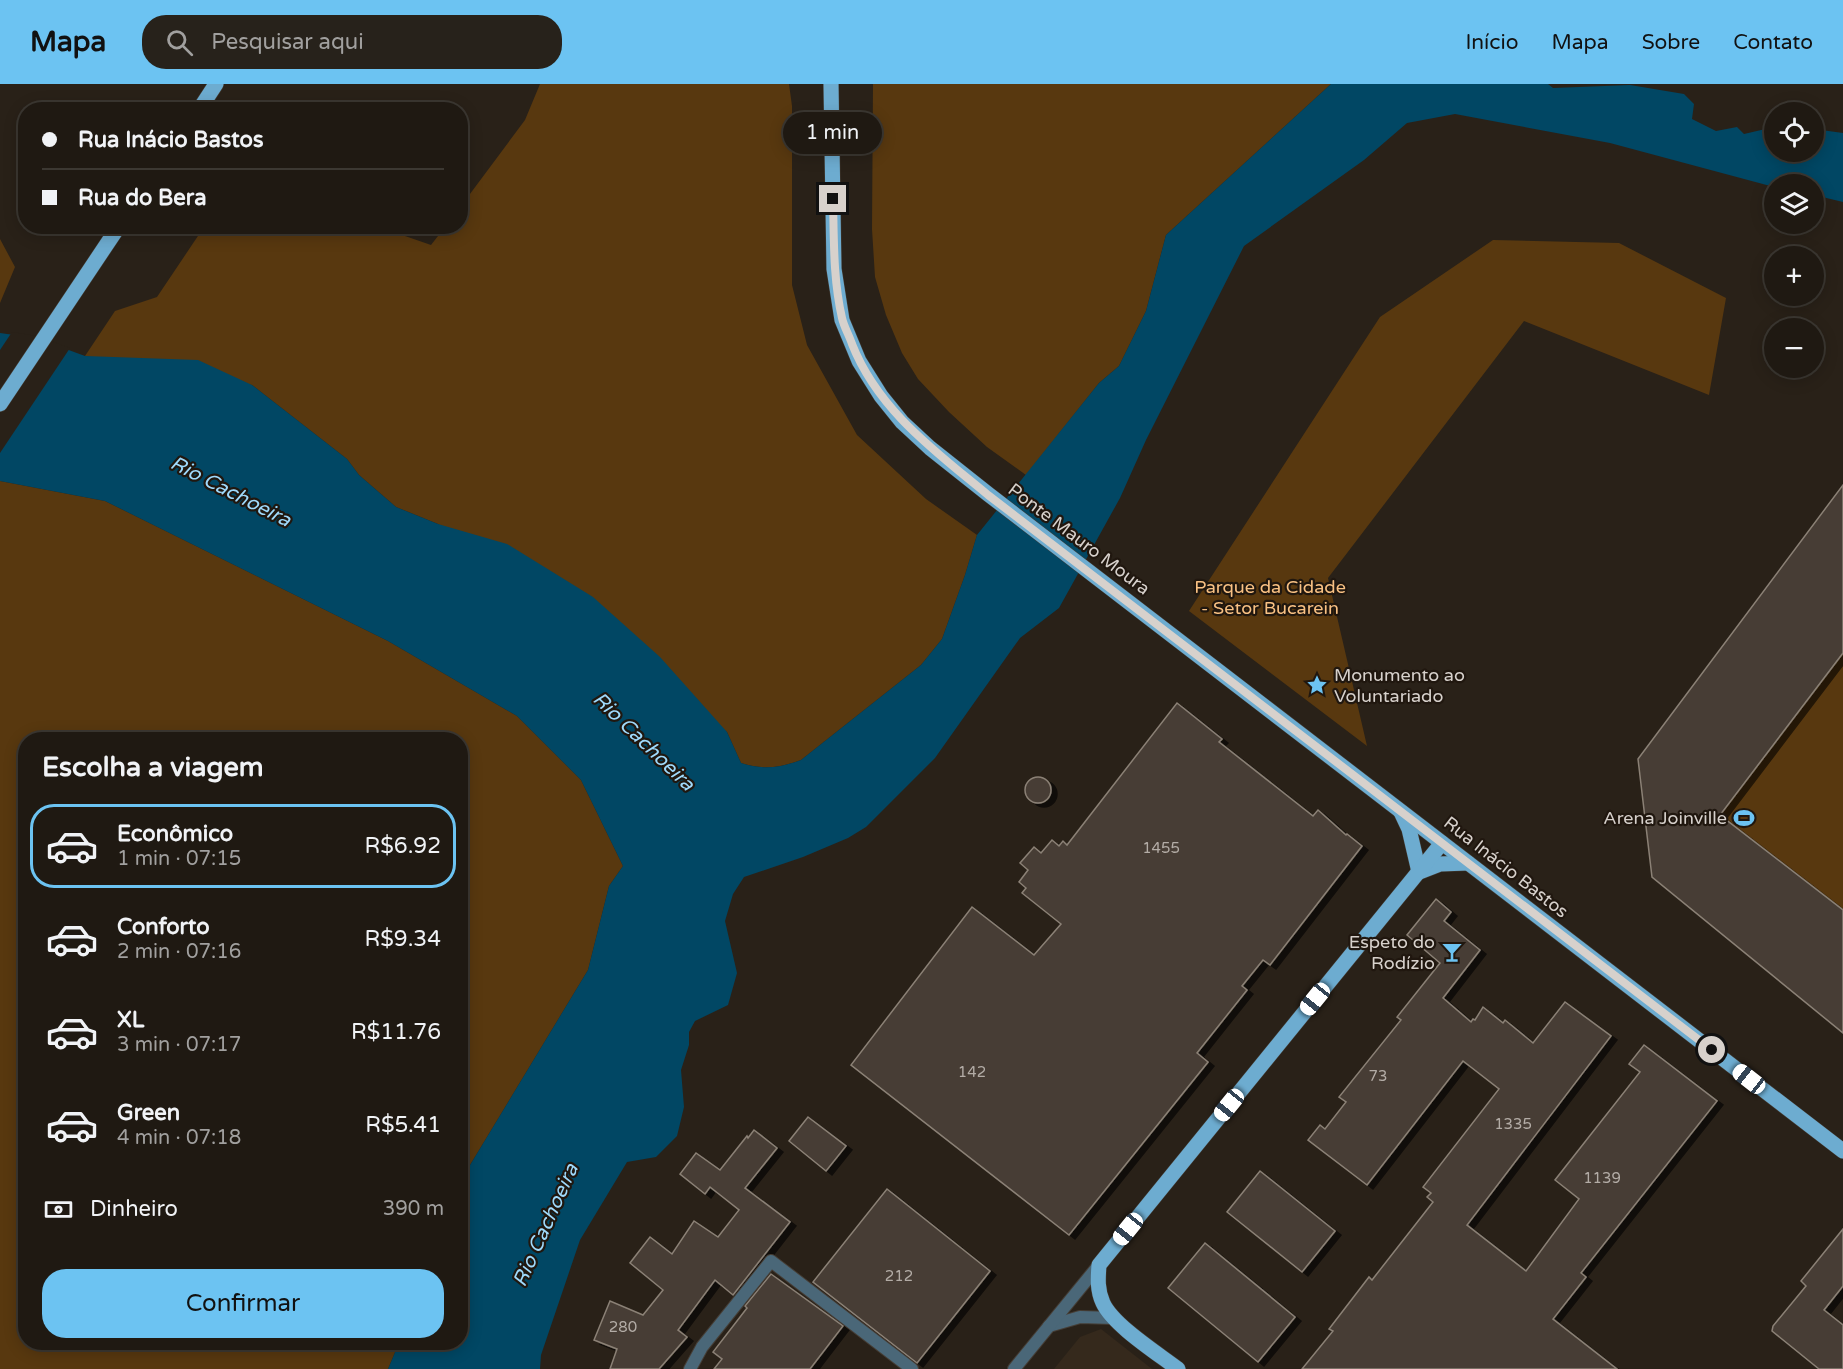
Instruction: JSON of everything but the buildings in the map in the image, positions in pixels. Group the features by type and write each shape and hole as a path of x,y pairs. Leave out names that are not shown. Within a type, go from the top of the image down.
{"main road":[{"path":"204,102 216,84"},
{"name":"Ponte Mauro Moura","path":"831,84 834,269 842,320 859,361 895,413 930,448 1145,615"},
{"path":"0,404 114,234"},
{"name":"Rua Inácio Bastos","path":"1145,615 1843,1151"},
{"path":"1400,811 1409,829 1419,872"},
{"path":"1178,1369 1113,1318 1103,1303 1098,1286 1099,1265 1442,843"},
{"path":"1419,872 1440,864 1468,863"}],"street":[{"path":"690,1369 702,1347 771,1261 912,1369"},
{"path":"1014,1369 1099,1265"},
{"path":"1049,1326 1080,1317 1113,1318"}],"shaded area":[{"path":"1101,1329 1152,1369 1054,1369 1080,1337"}],"green space":[{"path":"540,84 789,84 792,106 792,285 807,345 857,435 926,499 977,535 942,639 921,665 801,760 771,767 757,767 741,763 727,732 438,524 396,507 359,475 347,459 252,385 85,356 115,311 157,297 199,234 399,234 431,245 440,234 468,234 468,197 525,120"},
{"path":"873,84 1331,84 1166,235 1146,311 1119,366 1099,383 1026,475 987,447 918,379 902,353 886,315 875,277 872,229"},
{"path":"0,239 15,267 0,303"},
{"name":"Parque da Cidade - Setor Bucarein","path":"1493,240 1619,243 1726,298 1709,395 1524,321 1328,578 1367,746 1189,611 1380,317"},
{"path":"0,481 105,501 388,641 517,716 581,780 623,866 609,886 588,970 468,1168 468,732 18,732 18,1350 396,1350 388,1369 0,1369"},
{"name":"Arena Joinville","path":"1843,485 1843,1033 1652,877 1638,759"}],"water":[{"name":"Rio Cachoeira","path":"1331,84 1548,84 1553,88 1630,85 1684,94 1694,104 1692,119 1716,131 1737,127 1744,134 1764,129 1764,162 1824,162 1824,130 1843,133 1843,202 1824,197 1824,174 1764,174 1764,184 1610,143 1455,114 1407,123 1364,160 1244,246 1146,440 1120,498 1059,608 1020,638 935,758 866,827 848,838 803,857 744,877 733,894 725,921 737,973 728,1005 695,1021 689,1032 689,1045 681,1070 684,1107 677,1136 656,1157 627,1162 580,1240 541,1355 540,1369 388,1369 396,1350 468,1350 468,1168 588,970 609,886 623,866 581,780 517,716 388,641 105,501 0,481 0,333 36,338 85,356 198,360 252,385 347,459 359,475 396,507 438,524 507,544 593,597 660,657 727,732 741,763 764,767 785,765 801,760 921,665 942,639 977,535 1099,383 1119,366 1146,311 1166,235"}],"pier":[{"path":"12,332 37,336 70,348 0,453 0,350"}],"place":[{"name":"Monumento ao Voluntariado","path":"1317,685"},
{"name":"Arena Joinville","path":"1744,818"},
{"name":"Espeto do Rodízio","path":"1452,952"}],"route":[{"path":"833,199 834,269 842,320 859,361 902,422 988,495 1712,1050"}]}
